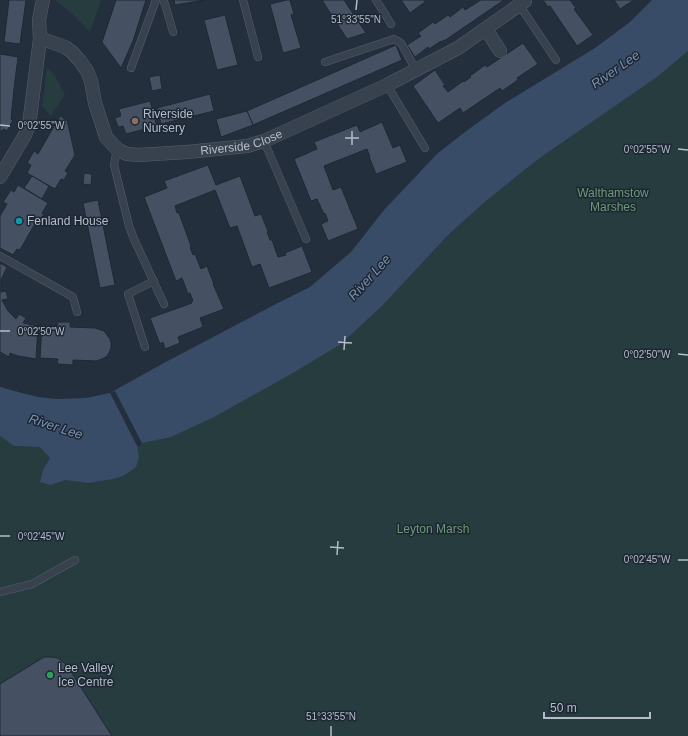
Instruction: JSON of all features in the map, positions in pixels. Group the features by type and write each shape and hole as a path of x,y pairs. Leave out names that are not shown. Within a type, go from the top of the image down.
{"street":[{"path":"0,177 26,135 29,125 40,39 40,20 43,0"},
{"name":"Riverside Close","path":"117,149 127,154 138,155 180,153 248,146 264,141 387,85 458,48 523,2"},
{"path":"486,29 500,51"},
{"path":"40,39 65,47 80,61 87,71 91,81 95,103 106,137 117,149"}],"lane":[{"path":"130,68 156,0"},
{"path":"163,0 173,32"},
{"path":"243,0 258,57"},
{"path":"376,0 391,24"},
{"path":"523,2 556,60"},
{"path":"325,62 394,39 401,43 416,70"},
{"path":"387,85 425,148"},
{"path":"264,141 306,239"},
{"path":"117,149 114,165 128,226 164,304"},
{"path":"0,256 73,297 77,312"},
{"path":"145,347 128,294 154,281"},
{"path":"0,592 32,584 75,560"}],"green space":[{"path":"56,0 101,0 90,32 69,11"},
{"name":"Leyton Marsh","path":"688,51 688,736 0,736 0,436 14,446 40,447 50,458 43,470 51,485 65,480 88,483 123,476 136,466 139,457 137,446 140,446 142,443 341,344 383,305 449,234 486,201 537,160 657,77"},
{"path":"47,68 54,74 65,94 51,116 42,106"}],"water":[{"name":"River Lee","path":"652,0 688,0 688,51 657,77 537,160 486,201 449,234 383,305 341,344 214,417 171,437 137,445 139,457 136,467 123,476 113,479 88,483 65,480 51,485 40,482 43,470 50,458 40,447 14,446 0,436 0,387 38,397 57,399 86,398 110,393 162,364 310,287 351,252 384,210 437,154 505,103 595,48 630,22"}],"pier":[{"path":"115,391 142,443 137,446 110,393"}],"building":[{"path":"9,0 26,0 20,44 4,42"},
{"path":"116,0 146,0 133,41 121,68 102,42"},
{"path":"174,0 205,0 175,5"},
{"path":"290,0 294,14 291,15 301,48 283,53 270,4"},
{"path":"322,0 344,0 366,33 347,39"},
{"path":"401,0 424,0 425,2 410,13"},
{"path":"481,0 504,0 444,41 441,41 429,49 428,47 415,57 407,45 421,36 418,33 433,22 435,24 448,15 450,17 463,7 465,10"},
{"path":"543,0 570,0 576,8 574,9 593,35 577,46 550,6 548,7"},
{"path":"614,0 634,0 620,9"},
{"path":"225,15 238,65 217,70 204,20"},
{"path":"523,43 538,64 517,78 518,80 502,91 500,88 463,113 460,108 438,123 413,86 435,70 445,85 443,86 448,92 471,77 470,76 485,65 487,67"},
{"path":"396,45 402,60 253,125 247,111"},
{"path":"0,54 18,57 11,119 13,120 7,131 4,129 0,132"},
{"path":"160,75 162,89 152,91 149,77"},
{"path":"210,94 214,111 161,124 157,108"},
{"path":"150,101 157,126 126,134 123,126 118,127 115,118 121,116 119,109"},
{"path":"247,111 253,125 221,137 216,119"},
{"name":"Fenland House","path":"60,116 67,120 75,155 65,171 68,173 64,180 61,179 55,189 27,173 31,165 27,163 34,151 38,154"},
{"path":"382,122 393,148 400,145 407,162 376,174 367,149 324,166 333,190 341,187 358,229 328,241 321,224 328,221 325,213 324,214 317,199 311,201 294,159 317,149 314,142 357,125 360,132"},
{"path":"208,165 216,185 240,176 255,216 261,214 278,257 286,255 285,253 302,246 312,272 269,288 260,264 252,267 237,226 230,228 215,190 175,206 177,213 179,213 193,255 195,254 201,269 207,266 224,309 200,318 203,327 178,337 180,343 165,349 163,342 160,344 150,318 192,303 191,302 193,301 190,293 188,294 182,278 176,281 144,197 167,188 164,181"},
{"path":"84,173 92,174 91,185 83,184"},
{"path":"32,176 49,186 42,199 24,188"},
{"name":"Fenland House","path":"18,185 48,203 42,213 44,214 40,221 37,220 20,250 17,249 13,255 0,248 0,216 7,204 3,202 11,190 14,192"},
{"path":"98,200 115,285 100,288 83,203"},
{"path":"0,263 7,267 1,280 1,292 6,291 8,299 2,300 8,311 16,319 19,314 26,318 23,323 38,326 36,359 10,353 9,357 0,352"},
{"path":"58,322 70,322 70,327 95,328 104,331 111,343 109,353 106,357 97,361 73,360 73,365 57,364 58,359 40,358 42,325 57,326"},
{"path":"44,657 58,658 68,667 112,736 0,736 0,684"}],"place":[{"name":"Riverside Nursery","path":"135,121"},
{"name":"Fenland House","path":"19,221"},
{"name":"Lee Valley Ice Centre","path":"50,675"}],"park label":[{"name":"Walthamstow Marshes","path":"613,200"}]}
